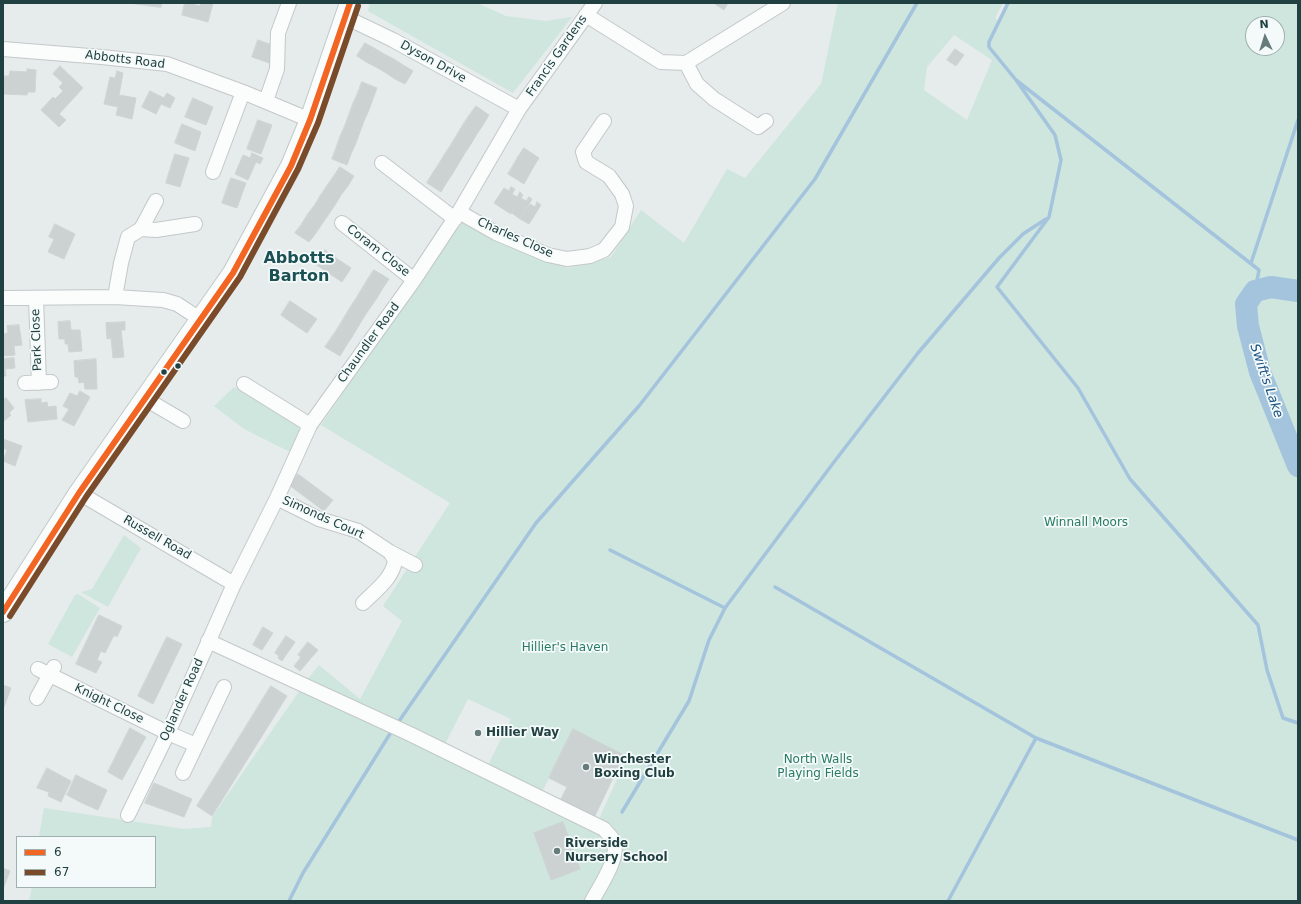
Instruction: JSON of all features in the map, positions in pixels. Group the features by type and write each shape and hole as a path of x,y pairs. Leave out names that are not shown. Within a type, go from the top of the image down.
{"main road":[{"path":"3,612 144,398 233,273 291,166 310,120 347,10"}],"street":[{"path":"266,101 277,69 278,33 289,3"},
{"name":"Francis Gardens","path":"519,109 595,3"},
{"path":"586,16 661,62 686,63 774,5"},
{"name":"Dyson Drive","path":"347,10 393,40 519,109"},
{"name":"Abbotts Road","path":"3,48 166,64 243,92 310,120"},
{"path":"686,63 698,84 714,99 758,127 766,121"},
{"path":"212,171 243,92"},
{"name":"Chaundler Road","path":"234,584 277,498 310,425 414,280 457,216 519,109"},
{"name":"Charles Close","path":"457,216 548,255 567,259 590,256 604,250 622,227 626,206 622,194 609,176 586,162 583,152 604,122"},
{"path":"382,163 457,216"},
{"path":"115,297 121,262 128,238 141,229 156,201"},
{"name":"Coram Close","path":"342,223 414,280"},
{"path":"141,229 156,230 195,224"},
{"path":"3,298 115,297 163,300 176,304 200,319"},
{"name":"Park Close","path":"36,298 38,383"},
{"path":"244,384 310,425"},
{"path":"144,398 183,421"},
{"name":"Russell Road","path":"80,493 234,584"},
{"name":"Simonds Court","path":"277,498 319,519 358,531 390,552 415,565"},
{"path":"363,603 389,577 394,567 395,560 390,552"},
{"name":"Oglander Road","path":"128,814 168,733 234,584"},
{"path":"208,641 410,734 604,829 613,841 615,852 610,866 592,901"},
{"name":"Knight Close","path":"37,698 47,670 168,733 196,745"},
{"path":"183,773 224,687"}],"green space":[{"path":"370,3 477,3 506,16 546,21 572,17 513,93 368,11"},
{"path":"838,3 1003,3 995,18 999,21 1008,3 1298,3 1298,901 29,901 32,888 156,888 156,836 39,836 44,808 184,829 211,827 212,817 319,665 360,699 402,621 383,606 450,503 321,425 462,219 568,268 611,257 641,210 684,243 727,169 745,178 821,84","holes":["954,35 992,60 967,120 924,90 927,67","468,699 511,719 487,767 541,794 573,730 627,757 599,819 610,824 618,834 614,840 444,746"]},
{"path":"234,387 298,424 300,434 290,452 244,429 214,406"},
{"path":"124,535 141,548 108,607 81,592 92,589"},
{"path":"78,594 100,608 72,657 48,644 75,595"}],"building":[{"path":"129,3 162,3 161,7"},
{"path":"185,3 195,3 195,5 200,6 201,3 213,3 208,22 182,15"},
{"path":"728,3 724,10 715,4"},
{"path":"258,40 275,46 269,63 252,57"},
{"path":"365,43 374,48 366,62 357,56"},
{"path":"374,48 384,54 376,67 366,62"},
{"path":"955,49 964,55 956,66 947,60"},
{"path":"384,54 394,59 386,73 376,67"},
{"path":"394,59 403,65 395,79 386,73"},
{"path":"403,65 413,71 405,84 395,79"},
{"path":"60,66 83,88 59,114 66,120 59,127 41,110 53,97 55,99 63,91 59,87 63,83 53,74"},
{"path":"27,69 36,70 35,92 28,92 27,95 3,94 4,76 9,76 10,71 27,72"},
{"path":"117,71 123,73 119,95 136,98 132,119 116,115 118,107 104,104 110,77 115,78"},
{"path":"362,82 377,88 373,99 358,93"},
{"path":"150,91 164,98 167,93 175,98 170,108 161,104 156,114 142,107"},
{"path":"358,93 373,99 369,110 353,104"},
{"path":"193,98 213,107 206,125 185,117"},
{"path":"353,104 369,110 364,121 349,115"},
{"path":"476,106 489,115 483,125 469,116"},
{"path":"349,115 364,121 360,132 345,126"},
{"path":"469,116 483,125 477,134 463,125"},
{"path":"258,120 272,125 261,154 247,149"},
{"path":"182,124 201,132 195,151 175,143"},
{"path":"463,125 477,134 471,144 457,135"},
{"path":"345,126 360,132 356,143 340,137"},
{"path":"457,135 471,144 465,153 451,145"},
{"path":"340,137 356,143 351,154 336,149"},
{"path":"451,145 465,153 459,163 445,154"},
{"path":"524,148 539,158 534,166 518,157"},
{"path":"336,149 351,154 347,165 332,159"},
{"path":"252,153 263,158 260,164 256,162 248,180 235,174 243,155 250,158"},
{"path":"175,154 189,158 180,187 166,183"},
{"path":"445,154 459,163 453,173 439,164"},
{"path":"518,157 534,166 529,175 513,166"},
{"path":"439,164 453,173 447,182 433,173"},
{"path":"513,166 529,175 524,184 508,174"},
{"path":"340,167 354,176 348,186 334,176"},
{"path":"433,173 447,182 441,192 427,183"},
{"path":"334,176 348,186 341,195 327,186"},
{"path":"231,178 246,183 237,208 222,203"},
{"path":"327,186 341,195 335,205 321,195"},
{"path":"511,187 515,189 503,209 494,203 504,188 509,191"},
{"path":"520,192 523,195 511,214 503,209 512,194 517,197"},
{"path":"321,195 335,205 329,214 315,205"},
{"path":"529,197 532,199 520,219 512,213 521,198 526,201"},
{"path":"537,202 541,205 529,224 520,219 530,204 535,207"},
{"path":"315,205 329,214 322,224 308,214"},
{"path":"308,214 322,224 316,233 302,224"},
{"path":"55,224 75,234 64,259 48,252 54,239 49,237"},
{"path":"302,224 316,233 309,242 295,233"},
{"path":"325,250 333,256 324,270 315,264"},
{"path":"333,256 342,262 333,276 324,270"},
{"path":"342,262 351,268 342,282 333,276"},
{"path":"374,270 389,279 383,288 368,279"},
{"path":"368,279 383,288 377,298 362,289"},
{"path":"362,289 377,298 370,308 356,299"},
{"path":"356,299 370,308 364,317 350,308"},
{"path":"290,301 299,307 289,321 281,315"},
{"path":"299,307 308,313 298,327 289,321"},
{"path":"350,308 364,317 358,327 344,318"},
{"path":"308,313 317,319 307,333 298,327"},
{"path":"344,318 358,327 352,337 338,328"},
{"path":"70,321 71,330 80,330 82,351 69,352 68,344 65,344 65,339 59,339 58,322"},
{"path":"125,322 125,330 121,330 124,357 113,358 111,338 107,339 106,323"},
{"path":"19,325 22,345 14,346 15,355 3,356 3,334 8,333 7,326"},
{"path":"338,328 352,337 346,346 332,337"},
{"path":"332,337 346,346 340,356 325,347"},
{"path":"14,358 15,368 5,369 6,376 3,376 3,359"},
{"path":"96,359 97,389 85,389 84,382 79,383 78,377 75,377 74,361"},
{"path":"80,391 90,397 74,426 62,420 69,409 63,406 70,393 77,396"},
{"path":"6,398 14,408 9,413 11,415 3,422 3,400"},
{"path":"41,399 41,403 47,402 48,407 56,406 57,419 28,422 25,400"},
{"path":"3,439 22,446 15,466 3,461 7,450 3,448"},
{"path":"298,474 333,500 324,511 289,485"},
{"path":"99,615 122,626 117,637 114,635 105,653 101,651 97,660 102,662 96,673 76,664"},
{"path":"263,627 273,633 262,650 253,645"},
{"path":"286,636 295,642 282,661 275,653"},
{"path":"167,637 182,644 153,704 138,696"},
{"path":"308,642 318,650 300,671 294,666 301,657 298,655"},
{"path":"3,685 11,688 4,707 3,706"},
{"path":"271,686 287,696 212,816 197,806"},
{"path":"130,728 146,737 122,780 108,772"},
{"name":"Winchester Boxing Club","path":"573,729 624,755 593,820 559,803 567,787 549,778"},
{"path":"47,768 71,781 61,802 48,796 49,792 37,788"},
{"path":"76,775 92,783 82,803 67,795"},
{"path":"92,783 107,790 98,810 82,803"},
{"path":"154,783 192,799 184,817 145,803"},
{"name":"Riverside Nursery School","path":"563,822 580,869 551,880 534,833"},
{"path":"3,868 10,871 3,889"}],"waterway":[{"path":"397,724 536,523 639,406 815,179 917,3"},
{"path":"1008,3 989,42 989,47 1016,80 1259,270 1255,291"},
{"path":"1016,80 1055,135 1061,160 1049,217 997,287 1078,388 1130,479 1258,625 1267,670 1283,718 1298,723"},
{"path":"1251,263 1298,120"},
{"path":"622,812 689,701 709,640 725,608 918,353 999,258 1023,234 1046,219"},
{"name":"Swift's Lake","path":"1298,291 1271,287 1255,291 1246,304 1248,326 1260,372 1298,466"},
{"path":"610,550 725,608"},
{"path":"775,587 1036,738 948,901"},
{"path":"289,901 303,873 393,729"},
{"path":"1036,738 1298,840"}],"transit line":[{"name":"6","path":"3,612 79,493 233,273 291,166 310,120 350,3"},
{"name":"67","path":"10,616 86,497 240,277 298,169 318,123 358,6"}],"place":[{"name":"Hillier Way","path":"478,733"},
{"name":"Winchester Boxing Club","path":"586,767"},
{"name":"Riverside Nursery School","path":"557,851"}],"district":[{"name":"Abbotts Barton","path":"299,268"}],"park label":[{"name":"Winnall Moors","path":"1086,523"},
{"name":"Hillier's Haven","path":"565,648"},
{"name":"North Walls Playing Fields","path":"818,767"}]}
